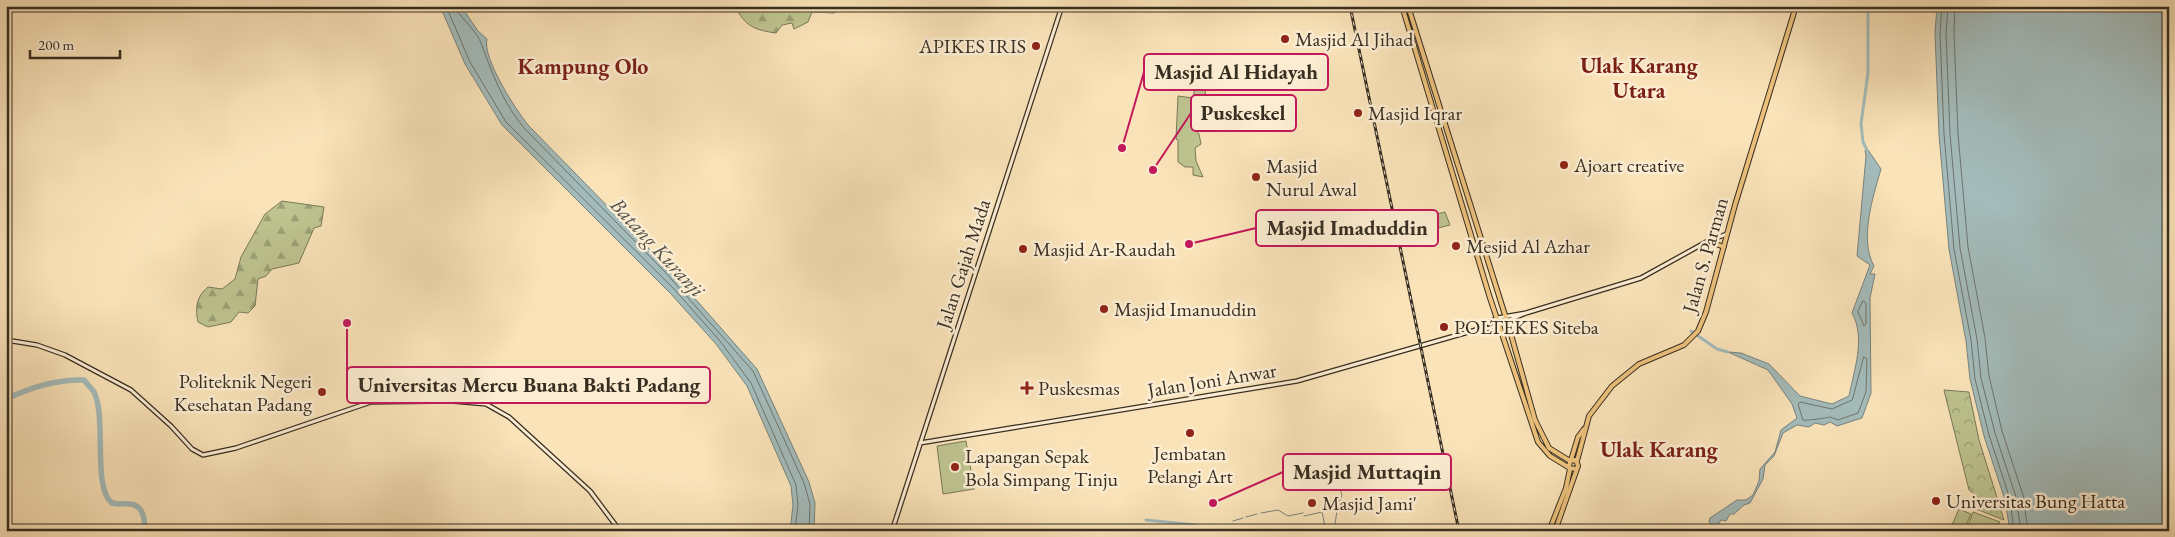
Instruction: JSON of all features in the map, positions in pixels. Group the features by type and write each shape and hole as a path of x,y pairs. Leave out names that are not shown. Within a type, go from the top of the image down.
{"main road":[{"name":"Jalan Gajah Mada","path":"892,531 1062,6"},
{"path":"1402,6 1497,318 1538,442 1550,456 1569,468 1576,469"},
{"path":"1408,6 1507,322 1537,425 1549,448 1570,460 1577,461"},
{"name":"Jalan S. Parman","path":"1555,531 1569,496 1578,466 1577,461 1584,429 1595,406 1626,373 1639,364 1676,349 1694,337 1698,331 1706,312 1727,234 1796,6"},
{"path":"1434,113 1440,111"},
{"path":"1472,331 1497,318 1526,312 1641,278 1708,241 1727,234"},
{"path":"1708,241 1724,247"},
{"path":"1472,331 1507,322 1526,312"},
{"name":"Jalan Joni Anwar","path":"920,443 1297,381 1472,331"},
{"path":"6,340 37,344 65,355 128,388 171,426 192,449 203,455 236,448 371,402 458,401 486,404 509,417 590,491 620,531"},
{"path":"1549,531 1566,488 1570,460 1578,437 1584,429"}],"green space":[{"path":"735,6 845,6 834,13 812,12 808,22 794,29 792,23 782,25 776,33 751,26"},
{"path":"1206,85 1205,96 1201,97 1205,102 1199,111 1194,128 1199,134 1201,144 1195,148 1196,161 1203,177 1193,175 1193,167 1185,167 1178,162 1178,140 1176,139 1178,96 1193,98 1195,87 1201,89"},
{"path":"282,201 324,207 321,226 314,228 299,263 272,269 266,276 258,279 255,306 248,313 239,312 231,322 208,327 198,322 197,308 201,295 208,287 222,289 235,279 241,257 265,214"},
{"path":"1445,212 1450,225 1434,229 1429,216"},
{"path":"1944,390 1969,392 1979,440 2004,520 1976,509 1981,510 1983,501 1969,490"},
{"name":"Lapangan Sepak Bola Simpang Tinju","path":"966,441 974,489 943,494 937,446"},
{"path":"1959,509 1971,514 1964,530 1952,525"},
{"path":"1973,512 2000,522 1996,531 1966,531"}],"water":[{"path":"440,6 461,6 478,31 487,39 490,58 501,84 528,125 669,269 757,369 809,482 815,503 814,531 790,531 793,505 791,486 747,386 716,344 671,294 502,125 465,64"},
{"path":"1937,6 2169,6 2169,531 2010,531 2005,500 1984,436 1970,379 1966,341 1949,249 1939,135 1935,33"},
{"path":"1865,150 1868,150 1881,169 1871,205 1868,231 1870,255 1874,266 1870,274 1875,274 1870,298 1871,393 1862,418 1837,426 1830,422 1824,425 1815,423 1809,427 1797,425 1783,433 1774,456 1765,465 1763,479 1750,503 1744,505 1734,514 1730,514 1726,521 1721,520 1715,529 1709,522 1710,518 1737,500 1746,500 1753,495 1759,481 1760,469 1775,452 1781,430 1797,418 1792,404 1768,370 1728,352 1741,353 1769,364 1800,396 1832,404 1849,396 1859,343 1856,323 1852,313 1870,265 1857,256"}],"waterway":[{"path":"1867,150 1863,142 1861,124 1868,73 1868,6"},
{"path":"1691,331 1717,349 1728,352"},
{"name":"Batang Kuranji","path":"6,399 44,385 84,380 94,392 98,404 101,468 106,495 112,503 130,504 138,507 143,514 144,531"},
{"path":"1334,531 1338,504 1342,496 1338,479 1340,473"},
{"path":"1322,497 1325,502 1339,500"},
{"path":"1261,513 1278,510 1288,516 1303,513"},
{"path":"1304,516 1322,512 1326,531"},
{"path":"1246,517 1257,514"},
{"path":"1233,521 1243,518"},
{"path":"1146,520 1196,525 1202,531"}],"railway":[{"path":"1350,6 1459,531"}],"place":[{"name":"Masjid Al Jihad","path":"1285,39"},
{"name":"APIKES IRIS","path":"1036,46"},
{"name":"Masjid Iqrar","path":"1358,113"},
{"name":"Masjid Al Hidayah","path":"1122,148"},
{"name":"Ajoart creative","path":"1564,165"},
{"name":"Puskeskel","path":"1153,170"},
{"name":"Masjid Nurul Awal","path":"1256,177"},
{"name":"Masjid Imaduddin","path":"1189,244"},
{"name":"Mesjid Al Azhar","path":"1456,246"},
{"name":"Masjid Ar-Raudah","path":"1023,249"},
{"name":"Masjid Imanuddin","path":"1104,309"},
{"name":"Universitas Mercu Buana Bakti Padang","path":"347,323"},
{"name":"POLTEKES Siteba","path":"1444,327"},
{"name":"Puskesmas","path":"1027,388"},
{"name":"Politeknik Negeri Kesehatan Padang","path":"322,392"},
{"name":"Jembatan Pelangi Art","path":"1190,433"},
{"name":"Lapangan Sepak Bola Simpang Tinju","path":"955,467"},
{"name":"Universitas Bung Hatta","path":"1936,501"},
{"name":"Masjid Muttaqin","path":"1213,503"},
{"name":"Masjid Jami'","path":"1312,503"}],"district":[{"name":"Kampung Olo","path":"583,66"},
{"name":"Ulak Karang Utara","path":"1639,78"},
{"name":"Ulak Karang","path":"1659,449"}]}
